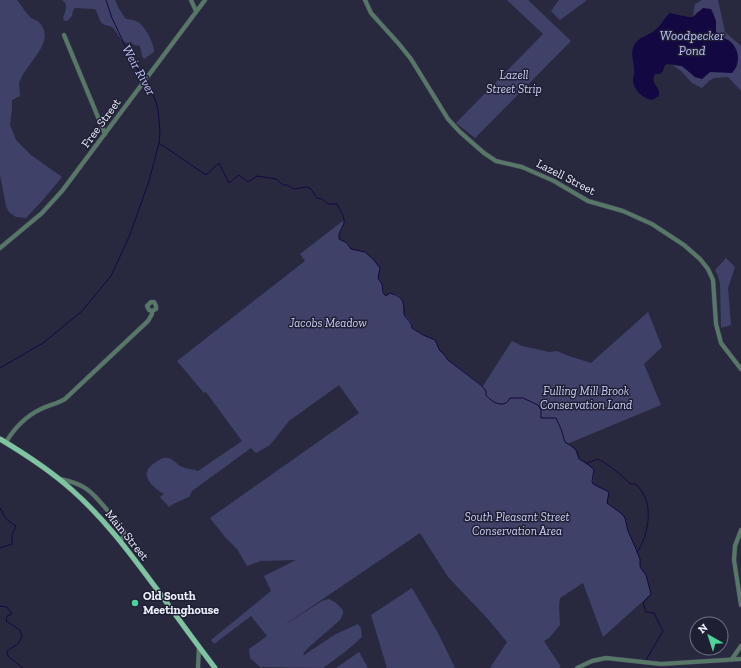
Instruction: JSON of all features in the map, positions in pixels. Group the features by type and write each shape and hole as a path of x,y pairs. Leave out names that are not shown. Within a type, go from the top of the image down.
{"main road":[{"name":"Main Street","path":"0,439 39,463 84,500 121,542 215,668"}],"street":[{"path":"191,0 196,11"},
{"name":"Free Street","path":"0,248 56,198 205,0"},
{"name":"Lazell Street","path":"365,0 371,13 410,59 448,119 460,132 484,153 496,161 522,167 554,180 577,195 588,200 623,211 648,222 666,232 700,259 708,269 713,280 716,324 721,343 741,369"},
{"path":"64,35 105,134"},
{"path":"6,442 16,428 36,412 65,399 148,321 152,311"},
{"path":"60,479 82,485 94,494 124,531 121,542"},
{"path":"741,530 735,546 734,560 741,605"},
{"path":"198,668 199,646"},
{"path":"732,659 741,646"},
{"path":"577,668 592,661 606,658 661,664 741,659"}],"green space":[{"path":"0,0 17,0 30,17 41,24 45,33 41,48 26,70 19,84 20,96 12,100 10,125 16,140 31,155 62,177 26,218 16,217 9,212 6,206 0,175"},
{"path":"62,0 115,0 126,19 138,22 144,27 151,40 154,52 144,59 140,46 122,40 112,27 102,23 95,9 75,8 72,16 65,21 63,18 66,6"},
{"name":"Lazell Street Strip","path":"507,0 528,0 571,41 475,138 456,123 543,34"},
{"path":"559,0 587,0 560,20 551,11"},
{"path":"702,0 718,0 725,32 741,46 741,91 728,77 714,78 702,88 692,83 681,71 672,65 682,66 695,77 702,79 710,72 724,72 724,37 720,36 716,32 713,12 711,9 697,12 693,17 695,4"},
{"path":"344,220 339,239 347,243 351,249 365,252 373,259 380,268 378,278 382,284 384,294 386,296 390,293 398,295 401,298 403,302 404,314 411,322 412,328 435,340 439,350 448,360 483,386 512,341 522,346 549,352 557,351 591,363 648,312 662,347 644,364 661,405 567,444 575,450 580,459 594,469 593,484 609,492 607,503 625,518 628,531 640,559 640,567 646,575 651,594 603,637 583,583 560,598 560,625 549,638 544,641 561,667 490,668 507,642 487,618 448,577 420,533 280,628 322,601 329,599 336,603 343,610 340,620 303,654 304,655 336,634 358,624 361,628 362,637 323,668 260,667 250,658 249,649 267,636 251,616 214,644 211,640 271,591 264,576 296,560 261,561 247,566 237,549 210,518 359,413 339,385 289,421 270,445 256,453 251,448 192,491 189,497 169,507 160,497 164,494 148,480 147,471 150,466 163,458 169,458 182,467 198,471 242,441 206,392 204,393 177,361 305,261 300,254"},
{"path":"726,258 735,267 728,288 731,325 721,328 720,283 715,270"},
{"path":"412,588 438,633 455,668 387,668 371,615"},
{"path":"359,652 368,668 336,668"}],"water":[{"name":"Woodpecker Pond","path":"703,8 711,9 716,21 716,32 730,41 735,47 738,54 738,62 735,70 732,73 710,72 702,79 695,77 682,66 668,64 665,65 660,74 655,74 654,77 654,81 659,91 659,96 652,100 641,95 634,86 633,82 634,71 632,55 636,42 656,29 670,13 693,17"}],"waterway":[{"name":"Weir River","path":"106,0 112,18 129,54 137,69 145,77"},
{"path":"0,368 43,343 82,311 111,276 129,237 149,181 159,143 160,131 158,110 155,99 146,80"},
{"path":"159,143 206,175 219,163 229,183 239,175 248,182 257,176 276,179 283,185 287,185 294,189 305,187 310,188 317,198 322,199 328,204 337,204 344,218 339,239 347,243 351,249 365,252 373,259 380,268 378,278 382,284 383,293 386,296 390,293 401,299 404,314 411,323 412,328 435,340 440,351 448,360 482,386 486,391 486,395 498,404 505,403 510,398 523,398 538,405 541,410 541,418 556,418 565,442 577,451 579,459 588,464 594,470 592,481 593,484 609,492 607,503 625,518 628,531 640,559 640,567 646,575 651,594 643,603 646,612 654,613 663,631 646,660"},
{"path":"588,463 597,459 601,460 615,470 630,484 636,484 644,495 647,503 648,518 646,533 641,547 637,552"},
{"path":"0,508 6,519 16,526 12,535 12,544 0,548"},
{"path":"0,606 7,607 12,614 7,616 6,621 20,630 22,636 18,644 7,651 8,656 23,668"}],"place":[{"name":"Old South Meetinghouse","path":"135,603"}],"park label":[{"name":"Jacobs Meadow","path":"328,323"},
{"name":"Fulling Mill Brook Conservation Land","path":"586,398"},
{"name":"South Pleasant Street Conservation Area","path":"517,524"}]}
